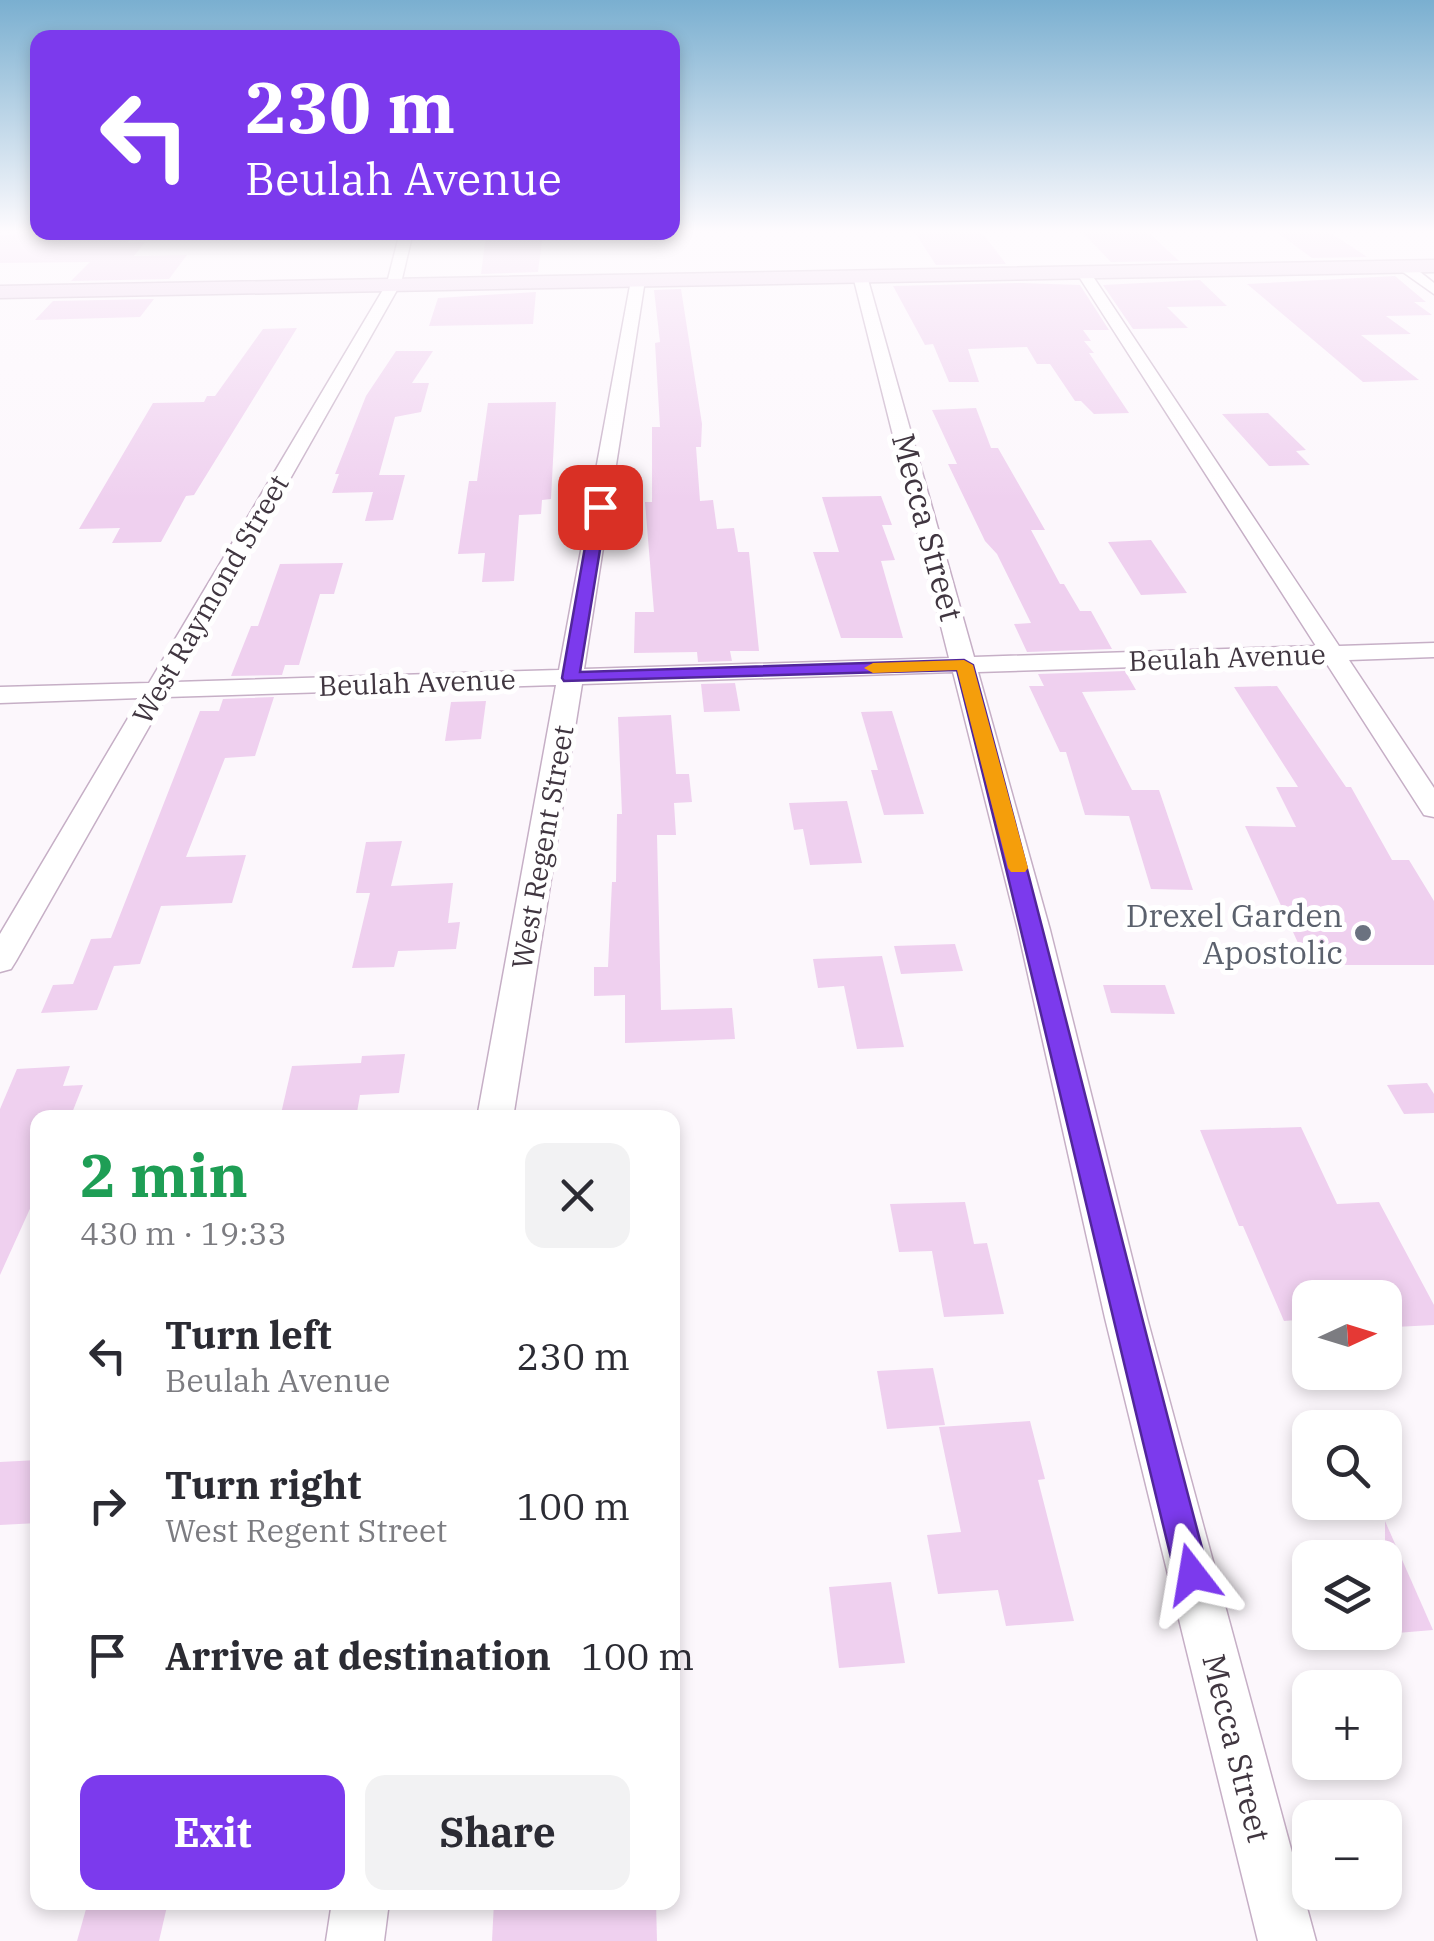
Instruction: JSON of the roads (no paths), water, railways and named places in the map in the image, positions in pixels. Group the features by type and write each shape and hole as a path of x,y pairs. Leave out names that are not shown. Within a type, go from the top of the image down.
{"street":[{"name":"West Raymond Street","path":"0,961 371,322"},
{"name":"West Regent Street","path":"497,1110 631,322"},
{"name":"Mecca Street","path":"872,322 1042,959 1126,1318 1287,1941"},
{"path":"1115,322 1434,808"},
{"name":"Beulah Avenue","path":"0,694 1434,650"},
{"path":"355,1941 361,1910"}],"place":[{"name":"Drexel Garden Apostolic","path":"1363,933"}]}
